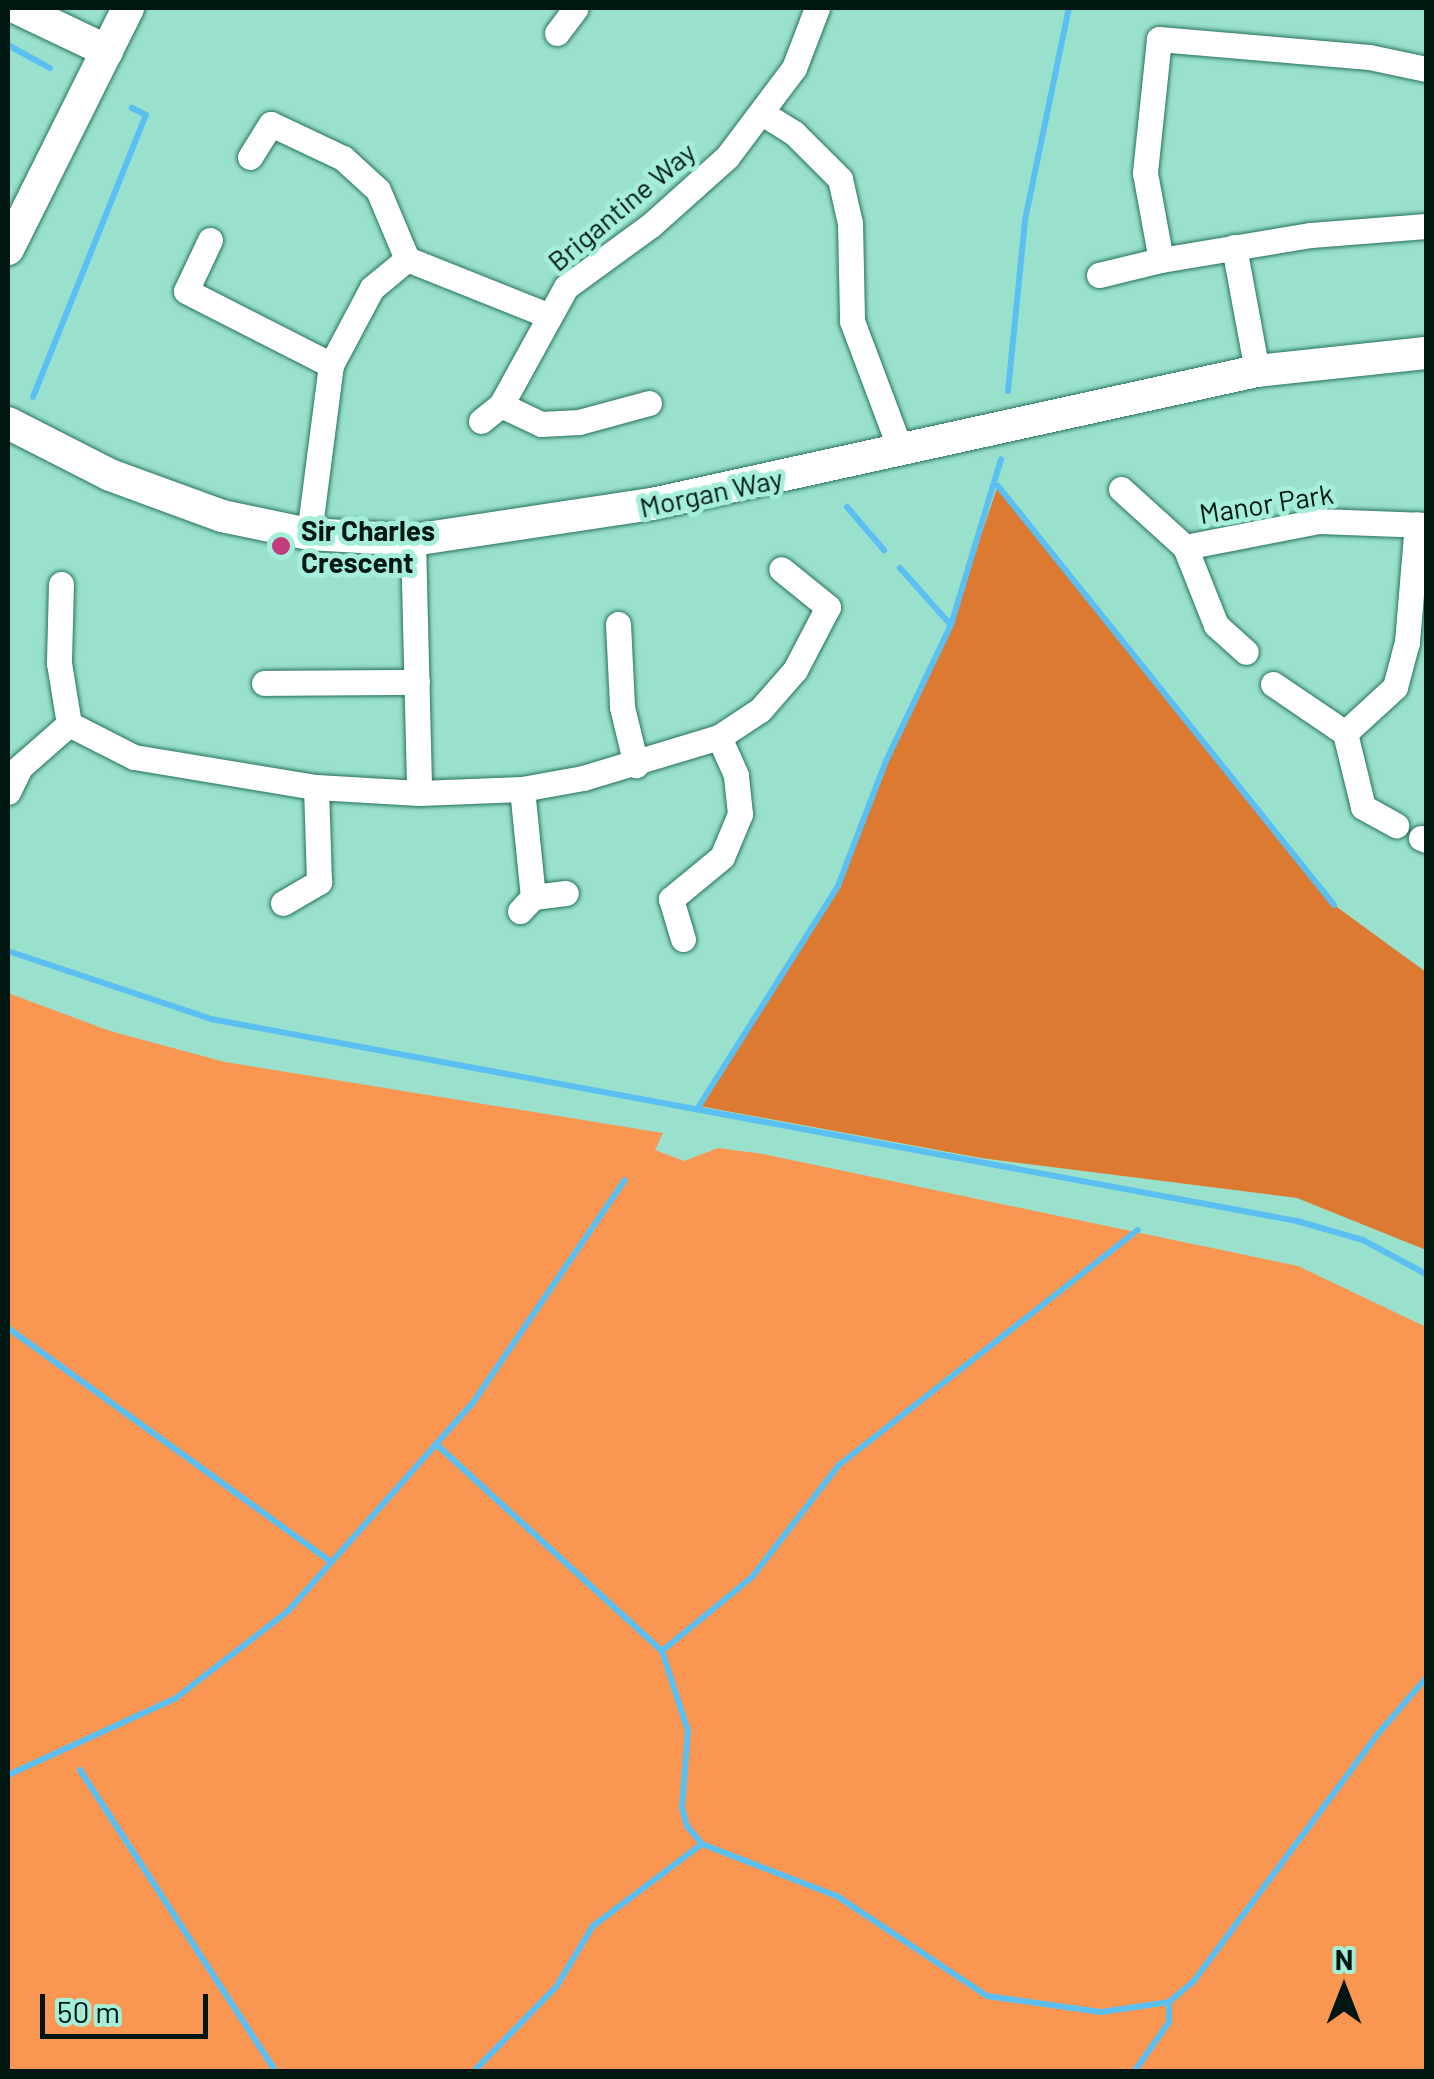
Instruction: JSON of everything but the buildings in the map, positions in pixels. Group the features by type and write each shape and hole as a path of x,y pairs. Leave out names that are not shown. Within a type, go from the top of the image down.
{"street":[{"path":"16,8 107,51"},
{"path":"8,248 128,8"},
{"path":"557,33 576,8"},
{"name":"Brigantine Way","path":"649,403 579,422 542,424 491,413 566,287 652,225 728,157 794,68 817,8"},
{"path":"1161,260 1145,173 1159,39 1369,57 1426,69"},
{"path":"762,113 794,133 840,179 850,223 852,321 900,449"},
{"path":"250,157 271,124 343,158 378,190 407,260 547,315"},
{"path":"1098,275 1234,248 1426,226"},
{"path":"210,240 186,291 331,365"},
{"path":"1234,248 1257,371"},
{"path":"309,534 331,365 372,288 407,260"},
{"name":"Morgan Way","path":"8,424 172,499 309,534 412,540 577,519 1257,371 1426,354"},
{"name":"Manor Park","path":"1120,489 1185,547 1216,625 1246,652"},
{"name":"Manor Park","path":"1185,547 1319,521 1422,525 1406,642 1395,687 1345,733"},
{"path":"412,540 419,793"},
{"path":"69,724 134,757 316,787 419,793 522,788 636,764 720,737 760,710 796,670 828,607 781,569"},
{"path":"61,584 59,662 69,724"},
{"path":"618,624 622,707 636,764"},
{"path":"264,683 417,682"},
{"path":"1273,684 1345,733 1363,806 1396,825"},
{"path":"8,792 20,767 69,724"},
{"path":"684,939 671,899 722,857 740,814 736,775 720,737"},
{"path":"283,903 318,882 316,787"},
{"path":"522,788 526,904 566,894"}],"shaded area":[{"path":"998,485 1334,905 1426,972 1426,1250 1297,1198 981,1158 699,1106 838,886 886,761 951,625"},
{"path":"8,993 110,1031 225,1062 663,1133 655,1150 684,1161 718,1148 763,1154 1298,1266 1426,1327 1426,2071 8,2071"}],"waterway":[{"path":"1008,391 1025,220 1069,8"},
{"path":"8,45 50,68"},
{"path":"33,397 146,115 132,108"},
{"path":"699,1106 838,886 886,761 951,625 1001,459"},
{"path":"998,486 1334,905"},
{"path":"847,507 884,550"},
{"path":"900,568 951,625"},
{"path":"8,951 211,1019 1297,1221 1363,1240 1426,1274"},
{"path":"8,1775 176,1698 288,1611 472,1404 625,1180"},
{"path":"702,1844 687,1826 682,1807 688,1731 662,1651 752,1577 839,1465 1138,1230"},
{"path":"8,1328 329,1560"},
{"path":"436,1444 662,1651"},
{"path":"473,2072 556,1987 593,1926 702,1844 837,1896 987,1996 1101,2012 1169,2002 1193,1982 1377,1735 1426,1678"},
{"path":"80,1770 276,2072"},
{"path":"1134,2072 1169,2022 1169,2002"}],"place":[{"name":"Sir Charles Crescent","path":"281,546"}]}
